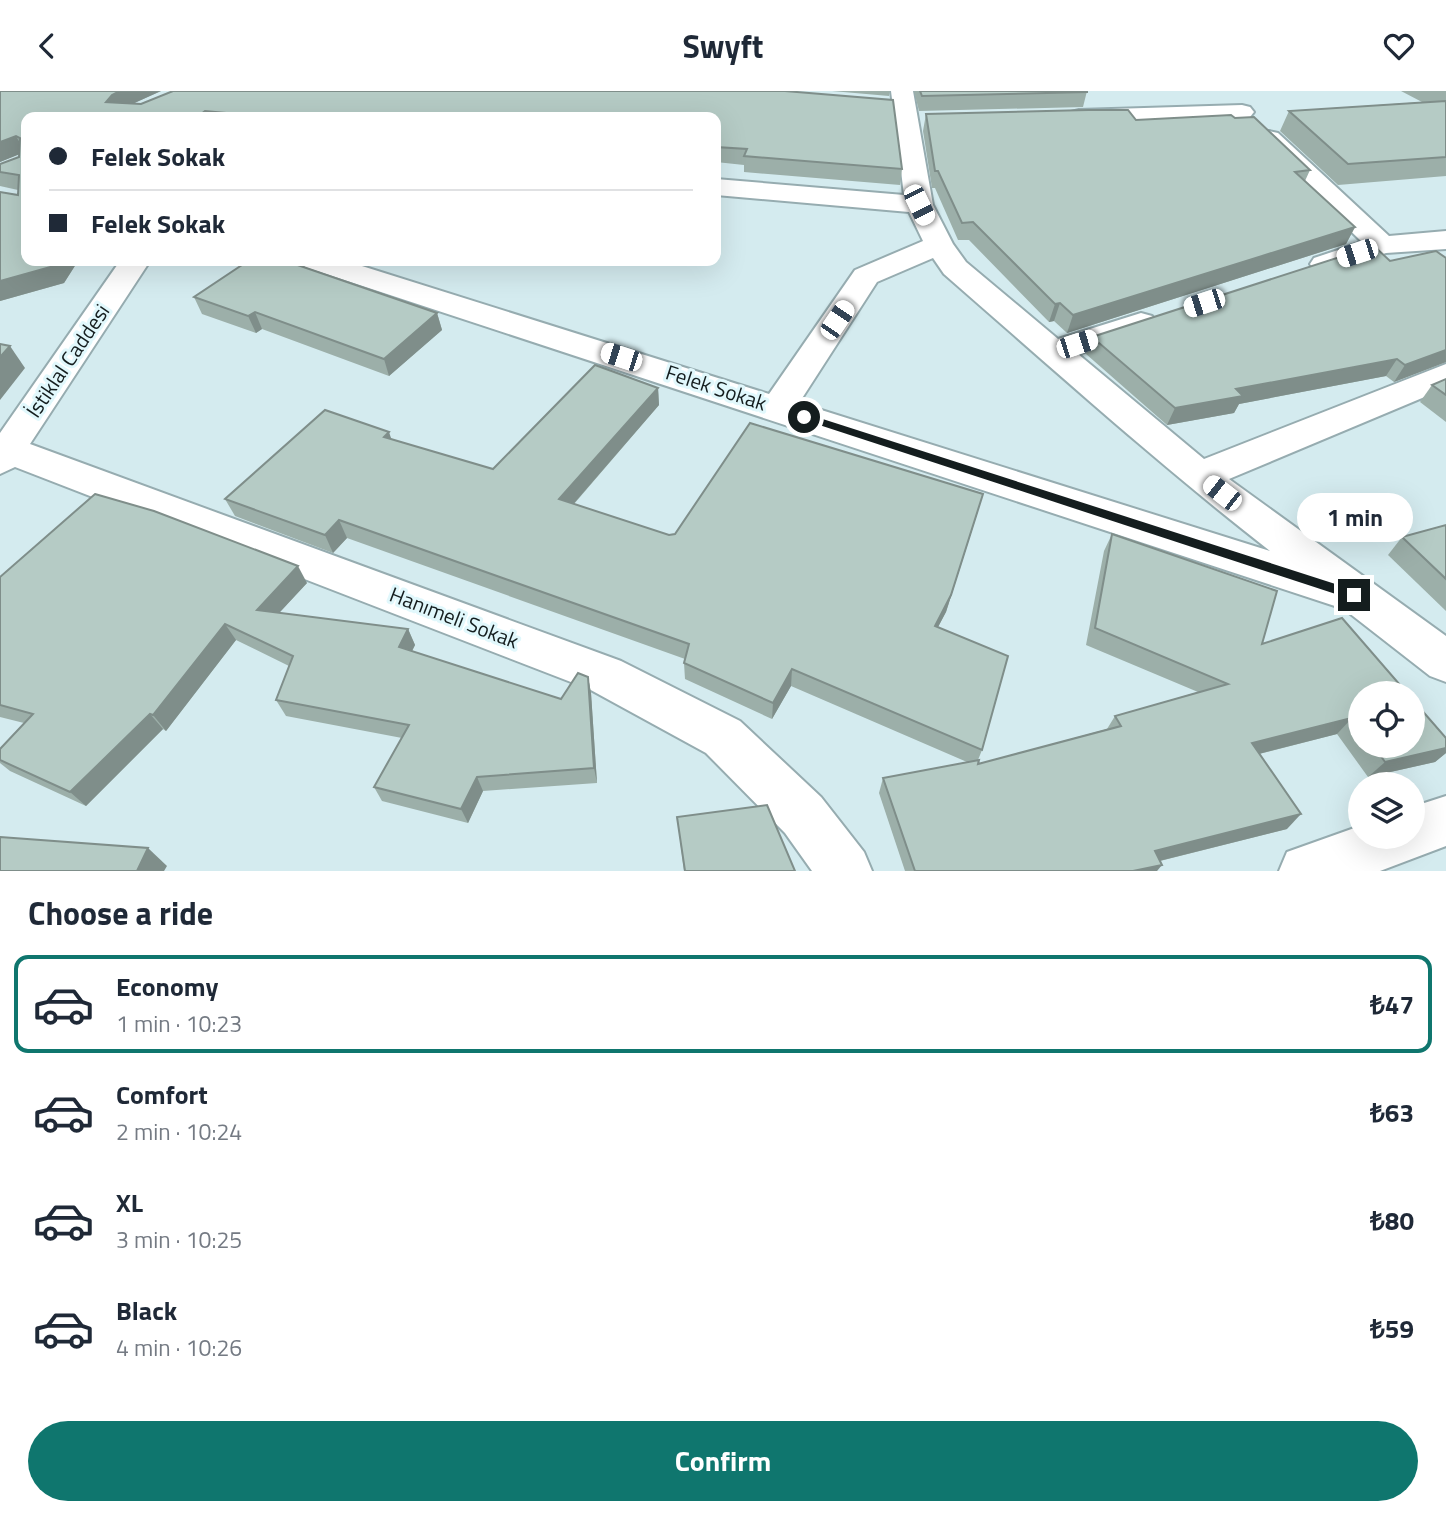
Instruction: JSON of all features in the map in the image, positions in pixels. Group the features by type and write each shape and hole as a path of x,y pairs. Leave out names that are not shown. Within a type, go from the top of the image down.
{"street":[{"path":"1061,117 1238,102 1382,245"},
{"path":"907,109 919,205 939,246 956,268 1199,476 1354,595 1445,660"},
{"path":"721,187 919,205"},
{"path":"1303,271 1382,245 1446,240"},
{"path":"778,408 866,276 939,246"},
{"name":"İstiklal Caddesi","path":"4,456 132,266"},
{"name":"Felek Sokak","path":"332,266 1354,595"},
{"path":"1051,352 1170,314"},
{"path":"1199,476 1446,375"},
{"name":"Hanımeli Sokak","path":"4,456 605,675 723,737 803,815 845,871"},
{"path":"1425,828 1446,821"},
{"path":"1306,871 1368,849"}],"building":[{"path":"0,91 120,91 106,102 141,104 173,91 785,91 893,100 902,169 744,156 747,149 721,147 721,112 21,112 21,266 54,266 0,281 0,192 18,195 19,175 0,172 0,164 19,157 20,138 16,136 0,142"},
{"path":"920,91 1087,91 1087,92 922,96"},
{"path":"1446,101 1446,157 1348,164 1289,111"},
{"path":"1128,110 1136,120 1231,115 1235,118 1254,117 1310,170 1295,172 1355,227 1073,315 1060,303 1055,304 973,222 962,223 938,171 935,171 926,114"},
{"path":"1374,246 1390,261 1436,251 1446,258 1446,350 1405,365 1397,359 1236,389 1243,396 1175,408 1092,337"},
{"path":"240,266 301,266 437,313 384,359 255,312 248,316 194,297"},
{"path":"0,344 10,346 0,357"},
{"path":"595,365 658,388 559,499 669,535 675,534 750,423 983,494 951,595 935,626 1008,656 982,750 792,669 773,703 684,663 689,644 339,520 325,535 225,499 325,410 389,432 384,437 493,469"},
{"path":"1446,379 1446,395 1432,385"},
{"path":"95,494 154,511 298,566 257,610 408,629 399,647 561,699 578,673 588,677 594,768 477,777 461,809 374,787 409,725 276,700 293,656 225,624 153,715 150,714 70,792 0,760 0,749 33,714 0,705 0,577"},
{"path":"1446,525 1446,579 1402,537"},
{"path":"1112,534 1277,591 1262,644 1342,618 1397,681 1348,681 1348,719 1252,743 1301,814 1155,851 1162,865 1133,871 915,871 883,778 979,760 978,764 1121,726 1115,716 1228,684 1095,628"},
{"path":"1425,714 1446,738 1446,748 1425,753"},
{"path":"1382,758 1402,758 1385,762"},
{"path":"767,805 795,871 685,871 677,817"},
{"path":"0,837 148,848 137,871 0,871"}],"route":[{"path":"804,417 1354,595"}]}
